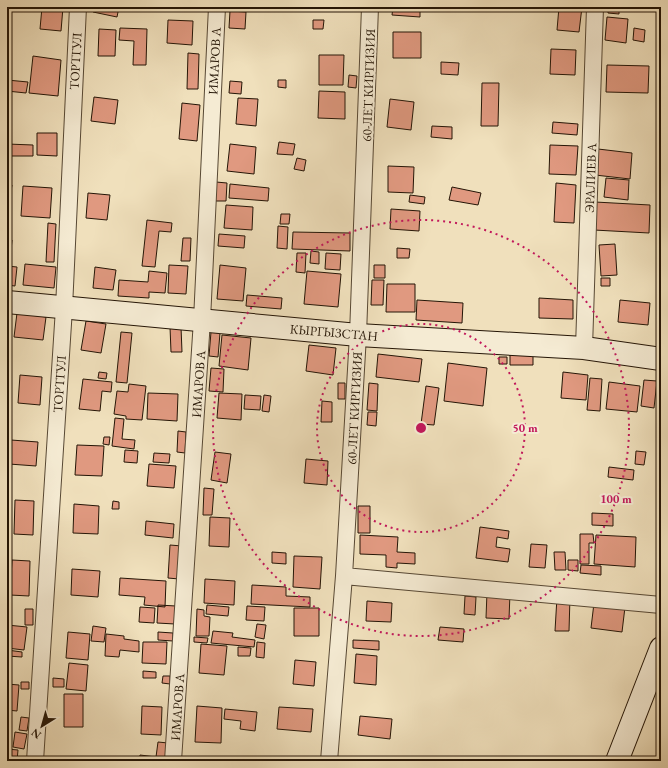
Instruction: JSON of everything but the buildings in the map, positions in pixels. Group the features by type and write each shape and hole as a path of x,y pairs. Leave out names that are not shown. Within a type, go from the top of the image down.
{"street":[{"name":"ТОРТГУЛ","path":"35,761 64,308 78,7"},
{"name":"ИМАРОВ А","path":"173,761 202,320 217,7"},
{"name":"60-ЛЕТ КИРГИЗИЯ","path":"329,761 344,576 358,335 370,7"},
{"name":"ЭРАЛИЕВ А","path":"584,348 595,7"},
{"name":"КЫРГЫЗСТАН","path":"7,302 358,335 584,348 661,359"},
{"path":"344,576 661,605"},
{"path":"617,761 661,648"}]}
